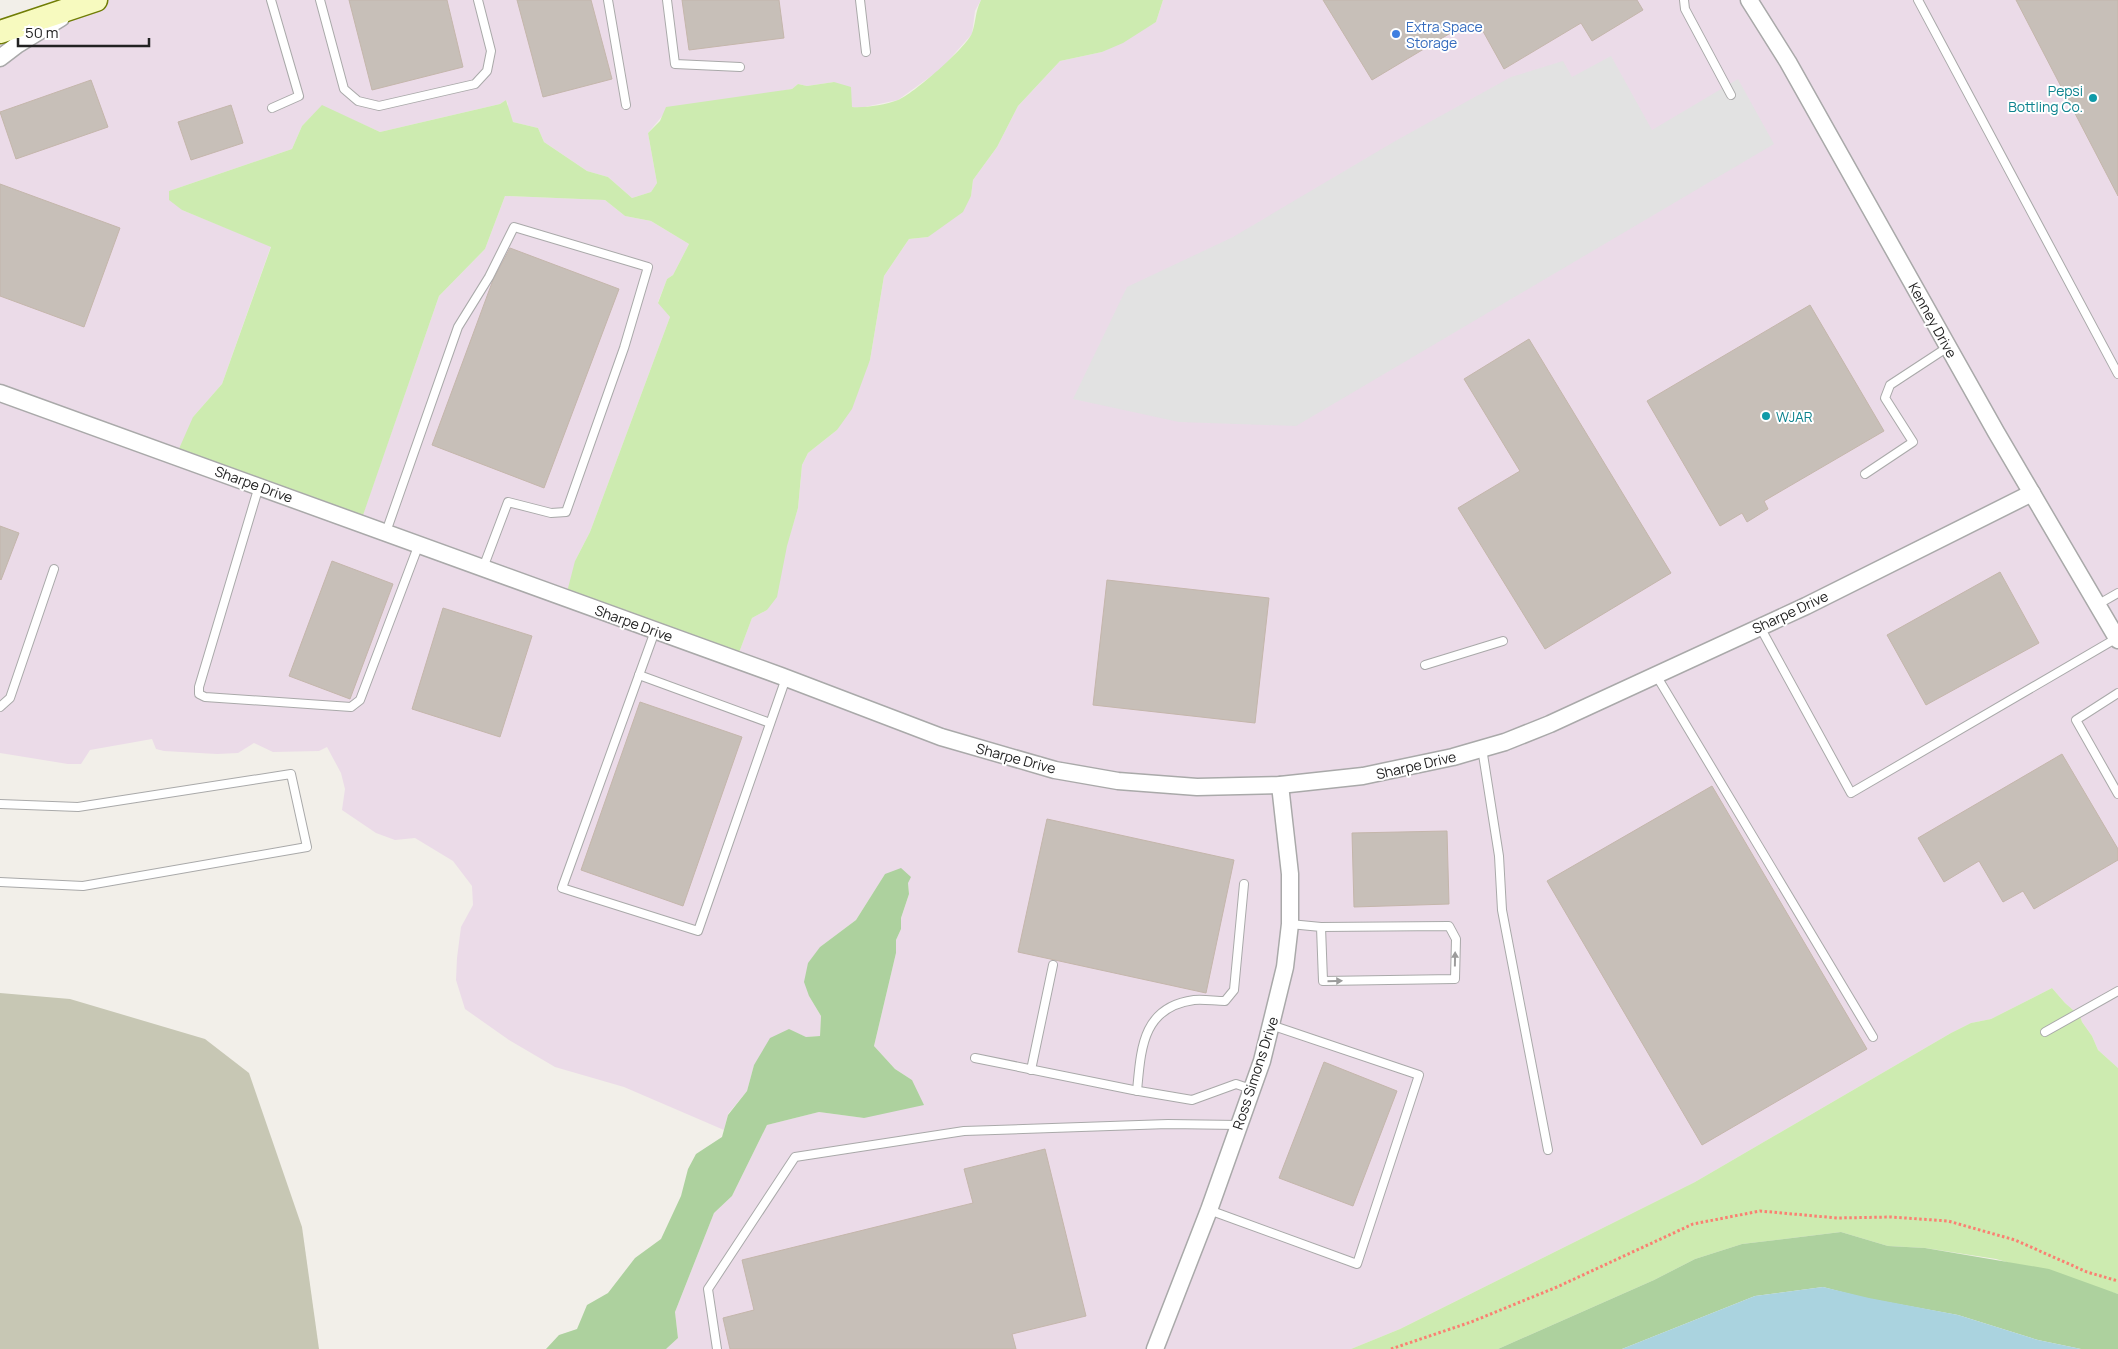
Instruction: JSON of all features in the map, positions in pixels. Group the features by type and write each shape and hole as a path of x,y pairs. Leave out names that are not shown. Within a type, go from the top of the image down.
{"main road":[{"path":"0,32 92,1"}],"street":[{"name":"Kenney Drive","path":"1749,0 1788,62 1948,347 2117,639"},
{"path":"0,58 17,44 92,1"},
{"name":"Sharpe Drive","path":"0,393 786,678 941,737 1054,770 1157,785 1197,787 1280,785 1363,776 1438,761 1482,748 1550,724 1760,627 2032,493"},
{"name":"Ross Simons Drive","path":"1155,1349 1209,1210 1262,1061 1285,967 1290,924 1290,874 1280,785"}],"lane":[{"path":"272,0 299,96 272,108"},
{"path":"320,0 344,89 358,101 379,106 475,84 487,71 491,51 478,0"},
{"path":"608,0 626,105"},
{"path":"667,0 675,64 740,67"},
{"path":"860,0 866,52"},
{"path":"1684,0 1684,9 1731,95"},
{"path":"1918,0 2118,374"},
{"path":"386,532 458,327 489,277 514,227 648,267 624,348 566,512 551,513 508,502 483,568"},
{"path":"1865,474 1913,442 1885,398 1890,385 1948,347"},
{"path":"260,486 199,687 199,694 205,697 352,707 356,705 360,700 418,544"},
{"path":"0,707 10,698 54,569"},
{"path":"2098,605 2118,593"},
{"path":"1760,627 1851,793 2117,639"},
{"path":"655,631 562,888 698,931 786,678"},
{"path":"1424,665 1503,641"},
{"path":"639,675 770,723"},
{"path":"1656,675 1873,1038"},
{"path":"2118,693 2076,720 2118,794"},
{"path":"1482,748 1499,856 1502,910 1548,1150"},
{"path":"0,804 78,807 291,774 307,848 83,886 0,882"},
{"path":"1137,1091 1142,1047 1153,1020 1169,1006 1195,1000 1225,1001 1234,990 1244,884"},
{"path":"1290,924 1321,927 1448,926 1456,939 1455,979 1323,981 1321,927"},
{"path":"1031,1070 1052,965"},
{"path":"2045,1032 2118,991"},
{"path":"1209,1210 1357,1264 1419,1075 1271,1025"},
{"path":"975,1058 1137,1091 1192,1100 1236,1084 1251,1089"},
{"path":"717,1349 708,1288 795,1157 964,1131 1168,1124 1238,1125"}],"path":[{"path":"1391,1349 1470,1322 1557,1287 1693,1224 1760,1211 1837,1218 1891,1217 1948,1220 2015,1240 2087,1272 2118,1281"}],"shaded area":[{"path":"105,0 981,0 975,11 972,34 941,69 898,100 860,108 852,107 834,82 807,86 798,84 792,89 664,114 648,133 657,183 651,192 632,198 608,177 587,171 544,142 538,128 513,122 506,100 500,104 380,132 322,106 302,126 292,149 169,191 182,210 271,246 222,384 193,417 361,520 439,296 485,249 505,196 605,200 625,216 651,221 689,244 673,275 667,279 658,302 670,317 590,532 575,561 737,658 752,618 767,610 798,508 802,465 808,453 837,430 870,360 884,276 909,239 928,237 971,196 973,180 997,147 1018,106 1060,61 1102,52 1156,22 1163,0 2118,0 2118,1068 2098,1050 2080,1016 2052,988 1991,1019 1971,1023 1951,1033 1695,1182 1400,1329 1351,1349 666,1349 678,1338 675,1312 714,1213 732,1196 767,1125 819,1112 864,1118 912,1080 895,1069 874,1046 896,953 896,940 901,929 901,918 909,894 908,883 885,874 856,920 820,947 809,996 821,1016 820,1036 806,1037 789,1030 754,1065 747,1091 728,1114 724,1130 624,1087 555,1067 509,1040 465,1009 456,980 457,958 461,927 473,905 472,886 453,861 415,838 395,840 376,833 342,810 345,789 341,773 327,747 319,751 273,752 254,743 238,753 217,754 164,751 156,749 152,739 90,750 81,764 68,764 0,753 0,32"},
{"path":"1611,56 1652,130 1738,79 1774,144 1296,426 1179,422 1073,399 1127,287 1233,237 1397,140 1511,77 1563,61 1572,77"},
{"path":"0,993 70,999 205,1039 249,1073 302,1227 319,1349 0,1349"}],"green space":[{"path":"981,0 1163,0 1156,22 1123,43 1102,52 1060,61 1018,106 997,147 973,180 971,196 963,212 928,237 909,239 884,276 870,360 852,409 837,430 808,453 802,465 798,508 787,546 777,597 767,610 752,618 737,658 567,592 575,561 590,532 670,317 658,303 667,279 673,275 689,244 651,221 625,216 605,200 505,196 485,249 439,296 361,521 178,451 193,417 222,384 271,247 182,210 169,200 169,191 292,149 302,126 322,105 380,132 500,104 506,100 513,122 538,128 544,142 587,171 608,177 632,198 651,192 657,183 648,133 660,121 666,107 792,89 798,84 807,86 834,82 851,87 852,107 869,107 893,102 915,89 938,70 968,40 972,33"},
{"path":"901,868 911,877 908,883 909,894 901,918 901,929 896,940 896,953 874,1046 895,1069 912,1080 924,1105 864,1118 819,1112 767,1125 732,1196 714,1213 675,1312 678,1338 666,1349 546,1349 559,1335 577,1329 587,1305 608,1293 635,1258 661,1239 681,1196 688,1169 696,1154 722,1137 728,1115 747,1091 754,1065 770,1038 789,1029 806,1037 820,1036 821,1016 809,996 804,982 808,963 820,947 856,920 885,874"},
{"path":"2052,988 2080,1016 2098,1050 2118,1068 2118,1294 1996,1259 1925,1248 1888,1246 1841,1232 1742,1244 1695,1259 1654,1280 1498,1349 1351,1349 1400,1329 1695,1182 1951,1033 1971,1023 1991,1019"},
{"path":"1841,1232 1888,1246 1925,1248 2049,1269 2118,1294 2118,1349 2081,1349 2038,1340 1958,1315 1865,1298 1823,1287 1755,1296 1622,1349 1498,1349 1654,1280 1695,1259 1742,1244"}],"water":[{"path":"1823,1287 1958,1315 2038,1340 2081,1349 1622,1349 1755,1296"}],"building":[{"path":"349,0 447,0 463,67 372,90"},
{"path":"517,0 591,0 612,79 543,97"},
{"path":"682,0 779,0 784,38 689,50"},
{"name":"Extra Space Storage","path":"1323,0 1637,0 1643,10 1592,41 1581,23 1504,69 1479,24 1472,28 1469,22 1372,80"},
{"name":"Pepsi Bottling Co.","path":"2016,0 2118,0 2118,196"},
{"path":"91,80 108,127 16,159 0,112"},
{"path":"231,105 243,143 191,160 178,122"},
{"path":"0,184 120,228 84,327 0,296"},
{"path":"510,248 619,289 544,488 432,445 493,280"},
{"name":"WJAR","path":"1810,305 1884,431 1764,501 1768,509 1747,522 1742,513 1720,526 1647,401"},
{"path":"1529,339 1671,573 1545,649 1458,508 1520,471 1464,379"},
{"path":"0,526 19,533 1,580 0,579"},
{"path":"332,561 393,584 350,699 289,676"},
{"path":"2000,572 2039,643 1926,705 1887,635"},
{"path":"1107,580 1269,598 1255,723 1093,705"},
{"path":"443,608 532,636 500,737 412,709"},
{"path":"640,702 742,737 683,906 581,870"},
{"path":"2062,754 2118,849 2118,860 2034,909 2023,891 2003,902 1979,861 1944,882 1918,838"},
{"path":"1712,786 1867,1049 1702,1145 1547,881"},
{"path":"1047,819 1234,860 1206,993 1018,952"},
{"path":"1447,831 1449,904 1354,907 1352,833"},
{"path":"1324,1062 1397,1091 1353,1206 1279,1178"},
{"path":"1045,1149 1086,1316 1012,1334 1016,1349 730,1349 723,1318 754,1310 742,1260 973,1203 964,1169"}],"place":[{"name":"Extra Space Storage","path":"1396,34"},
{"name":"Pepsi Bottling Co.","path":"2093,98"},
{"name":"WJAR","path":"1766,416"}]}
